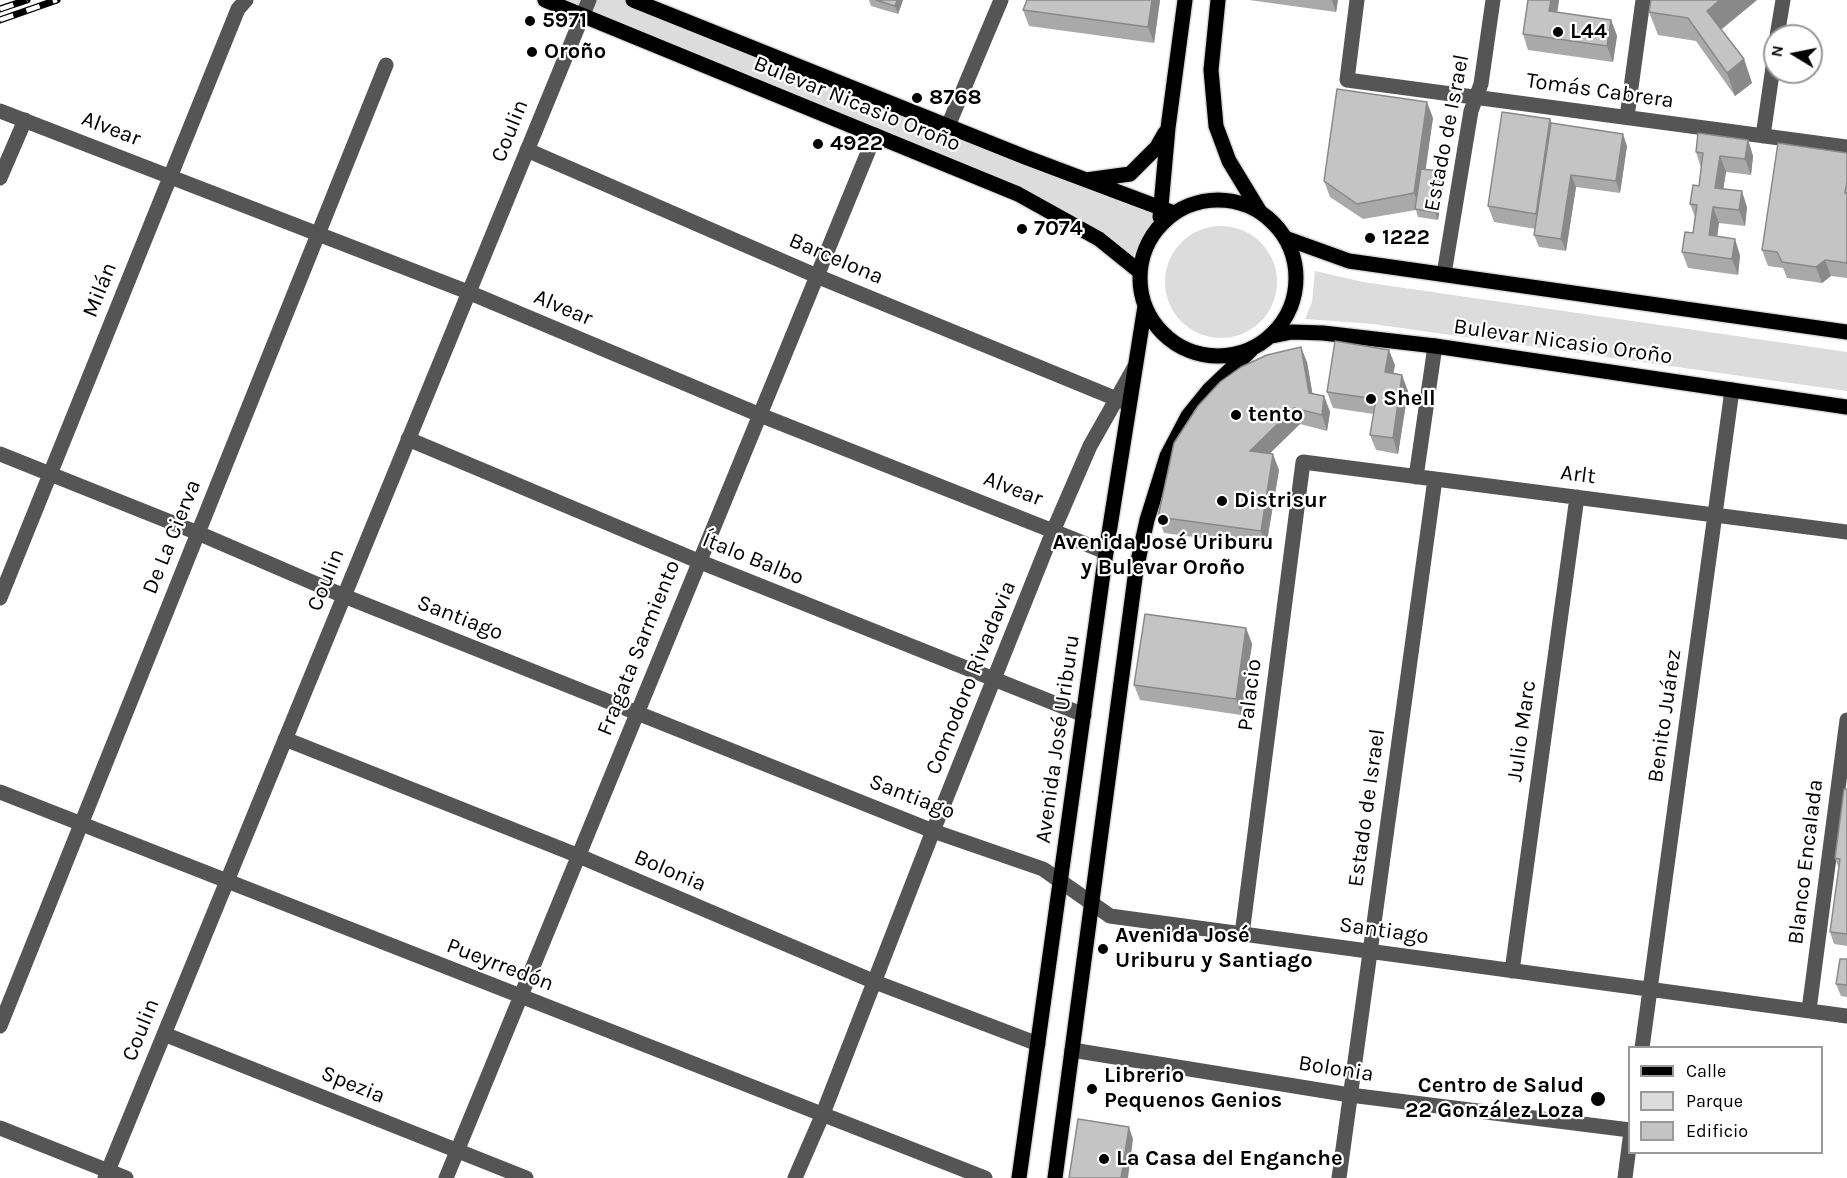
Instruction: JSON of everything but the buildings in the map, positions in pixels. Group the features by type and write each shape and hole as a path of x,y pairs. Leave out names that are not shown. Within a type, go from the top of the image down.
{"main road":[{"name":"Bulevar Nicasio Oroño","path":"544,0 1018,194 1099,239 1140,272"},
{"name":"Bulevar Nicasio Oroño","path":"633,0 1167,211"},
{"path":"1185,0 1168,128 1167,211 1160,226 1148,242 1140,272 1145,306 1170,340 1195,354 1223,357 1251,350"},
{"path":"1055,1178 1136,570 1154,492 1167,456 1188,416 1209,390 1251,350 1272,336 1288,314 1296,288 1295,262 1286,238 1260,212 1229,161 1216,126 1211,70 1218,0"},
{"path":"1084,180 1130,174 1157,147 1168,128"},
{"path":"1167,211 1192,204 1227,201 1260,212"},
{"path":"1286,238 1348,261 1847,332"},
{"name":"Avenida José Uriburu","path":"1019,1178 1106,552 1123,402 1135,367 1145,306"},
{"name":"Bulevar Nicasio Oroño","path":"1272,336 1292,332 1323,333 1435,346 1847,407"}],"street":[{"name":"Milán","path":"0,598 238,9 246,0"},
{"name":"Coulin","path":"106,1174 589,0"},
{"path":"948,126 1001,0"},
{"name":"Tomás Cabrera","path":"1358,0 1347,80 1847,147"},
{"name":"Estado de Israel","path":"1444,274 1471,111 1481,84 1492,0"},
{"path":"1627,117 1643,0"},
{"path":"1780,24 1783,0"},
{"name":"De La Cierva","path":"0,1026 386,65"},
{"path":"1763,136 1771,84"},
{"name":"Alvear","path":"0,111 468,292 760,415 1054,529 1106,552"},
{"path":"0,178 25,120"},
{"name":"Fragata Sarmiento","path":"446,1178 698,561 819,277 875,135"},
{"name":"Barcelona","path":"527,150 819,277 1123,402"},
{"path":"1416,477 1435,346"},
{"name":"Benito Juárez","path":"1642,1046 1732,390"},
{"name":"Comodoro Rivadavia","path":"795,1178 822,1116 1054,529 1090,446 1123,402"},
{"name":"Ítalo Balbo","path":"408,439 698,561 1084,715"},
{"name":"Santiago","path":"0,454 198,533 344,596 933,831 1043,869 1110,916 1847,1016"},
{"name":"Arlt","path":"1303,462 1847,532"},
{"name":"Palacio","path":"1242,934 1303,462"},
{"name":"Estado de Israel","path":"1339,1178 1435,479"},
{"name":"Julio Marc","path":"1512,971 1577,497"},
{"name":"Blanco Encalada","path":"1809,1010 1847,720"},
{"name":"Bolonia","path":"285,739 579,856 875,982 1038,1044"},
{"name":"Pueyrredón","path":"0,792 985,1178"},
{"name":"Spezia","path":"164,1034 526,1178"},
{"name":"Bolonia","path":"1072,1050 1350,1095 1628,1130"},
{"path":"0,1128 106,1174 126,1178"},
{"path":"1624,1178 1628,1147"}],"green space":[{"path":"545,0 633,0 1160,209 1160,226 1148,243 1140,272 1018,194"},
{"path":"1221,226 1242,230 1261,242 1273,261 1277,282 1273,303 1261,322 1242,334 1221,338 1200,334 1181,322 1169,303 1165,282 1169,261 1181,242 1200,230"},
{"path":"1315,271 1363,282 1847,352 1847,391 1373,324 1305,319 1312,302"}],"railway":[{"path":"0,9 27,0"},
{"path":"0,20 57,0"}],"place":[{"name":"5971","path":"530,21"},
{"name":"L44","path":"1558,32"},
{"name":"Oroño","path":"532,52"},
{"name":"8768","path":"917,98"},
{"name":"4922","path":"818,144"},
{"name":"7074","path":"1022,229"},
{"name":"1222","path":"1370,238"},
{"name":"Shell","path":"1371,399"},
{"name":"tento","path":"1236,415"},
{"name":"Distrisur","path":"1222,501"},
{"name":"Avenida José Uriburu y Bulevar Oroño","path":"1163,520"},
{"name":"Avenida José Uriburu y Santiago","path":"1103,949"},
{"name":"Librerio Pequenos Genios","path":"1092,1089"},
{"name":"Centro de Salud 22 González Loza","path":"1598,1099"},
{"name":"La Casa del Enganche","path":"1104,1159"}]}
